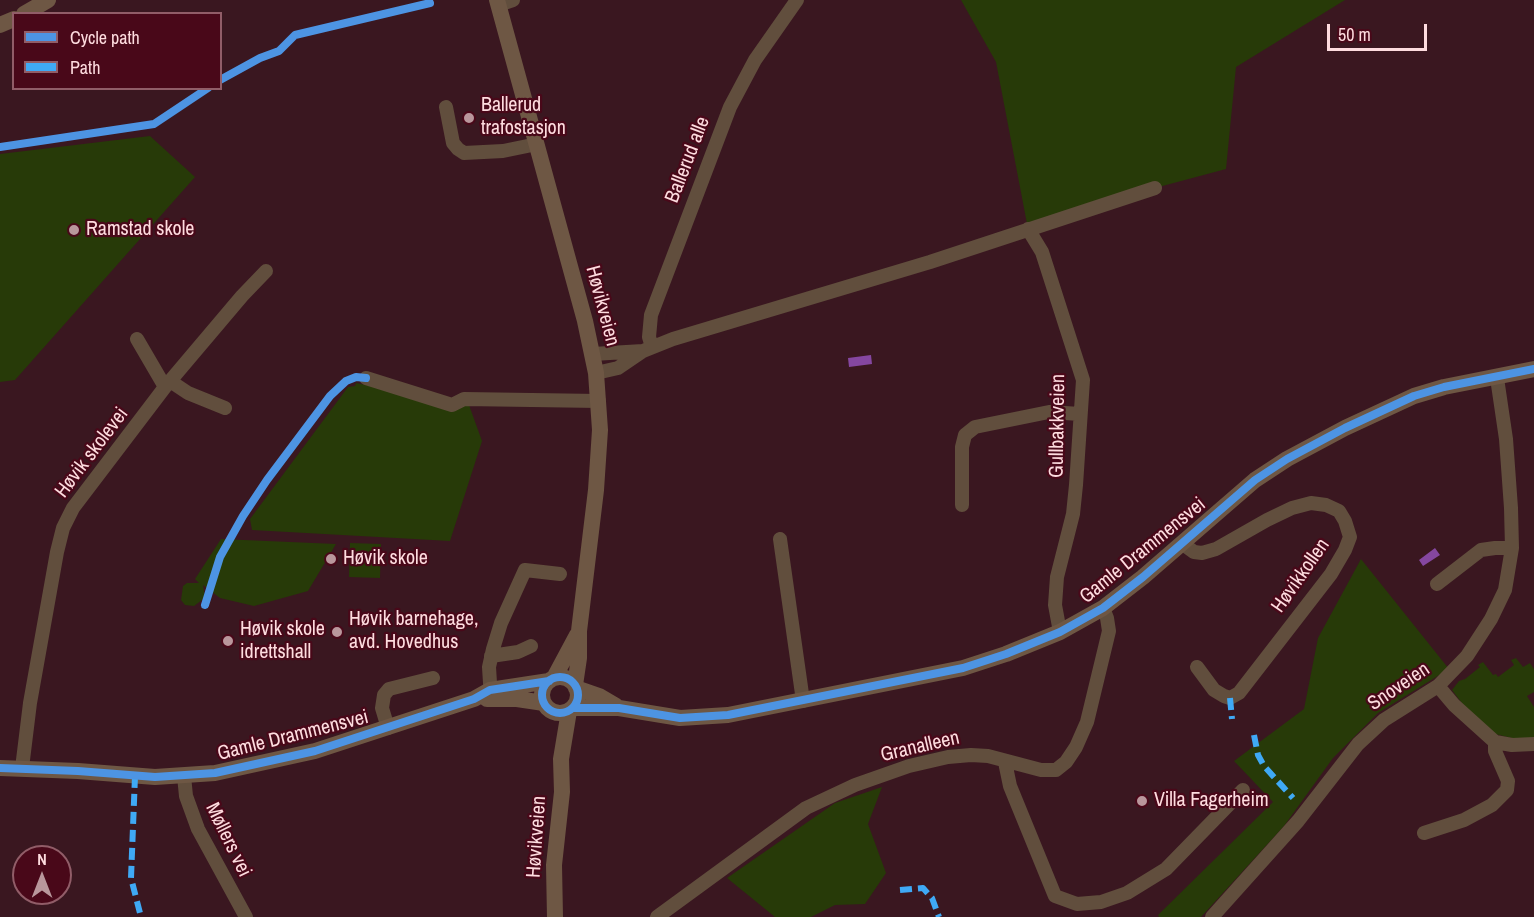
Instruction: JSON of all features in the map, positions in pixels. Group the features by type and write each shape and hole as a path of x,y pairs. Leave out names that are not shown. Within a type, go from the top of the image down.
{"main road":[{"path":"27,12 48,0"},
{"name":"Høvikveien","path":"503,2 537,144 593,354 599,400 600,430 596,490 579,631 579,658 575,686"},
{"name":"Gamle Drammensvei","path":"571,709 620,708 680,718 704,717 803,701 963,668 1006,654 1059,632 1103,608 1183,544 1254,480 1304,449 1414,396 1444,387 1534,369"},
{"name":"Høvikveien","path":"552,680 579,631"},
{"path":"490,694 545,705 557,713 571,709 578,694 575,686 566,678 552,680 543,691 545,705"},
{"name":"Gamle Drammensvei","path":"0,768 135,776 184,776 215,773 280,760 388,728 490,694 552,680"},
{"name":"Gamle Drammensvei","path":"575,686 620,708"},
{"name":"Høvikveien","path":"545,705 561,759"},
{"name":"Høvikveien","path":"555,917 554,865 562,792 561,759 571,709"}],"street":[{"name":"Ballerud alle","path":"648,349 651,315 730,107 755,60 797,0"},
{"path":"446,107 453,143 464,153 503,151 537,144"},
{"path":"596,373 618,368 648,349 673,339 915,267 1155,188"},
{"name":"Gullbakkveien","path":"1028,230 1042,252 1083,380 1073,514 1057,577 1055,605 1059,632"},
{"name":"Høvik skolevei","path":"22,768 30,703 63,528 73,508 168,384 242,296 266,272"},
{"path":"137,339 168,384 225,408"},
{"path":"593,354 648,349"},
{"path":"366,378 452,405 464,399 599,400"},
{"name":"Snoveien","path":"1212,917 1298,821 1370,731 1438,686 1467,656 1491,620 1505,590 1512,548 1505,427 1497,378"},
{"path":"962,505 964,435 975,427 1049,412 1080,414"},
{"name":"Høvikkollen","path":"1183,544 1194,552 1202,553 1216,549 1267,520 1292,508 1311,503 1326,505 1339,511 1350,537 1331,574 1239,693 1230,698 1214,690 1197,667"},
{"path":"780,538 803,701"},
{"path":"1437,584 1481,550 1512,548"},
{"path":"490,694 491,656 501,623 525,570 560,574"},
{"name":"Granalleen","path":"657,917 807,808 855,785 909,766 948,757 988,756 1041,770 1056,770 1066,762 1076,747 1089,713 1109,631 1103,608"},
{"path":"491,656 518,652 531,646"},
{"path":"388,728 382,708 384,695 389,689 433,678"},
{"path":"1438,686 1454,705 1495,741 1512,745 1534,744"},
{"path":"1424,833 1464,820 1492,805 1507,790 1508,781 1495,750 1495,741"},
{"path":"1005,762 1010,786 1055,896 1077,904 1101,902 1127,892 1166,868 1244,790"},
{"name":"Møllers vei","path":"184,776 186,796 198,829 246,917"}],"green space":[{"path":"961,0 1345,0 1236,67 1226,169 1155,188 1028,229 996,62"},
{"path":"150,136 195,177 15,380 0,382 0,154"},
{"path":"356,383 469,405 482,441 450,541 252,530 250,519 348,387 355,386"},
{"path":"221,539 336,544 308,591 254,606 220,598 203,585 205,596 202,600 194,606 185,605 181,600 183,586 187,583 199,583 195,579"},
{"path":"350,543 381,544 380,578 349,577"},
{"path":"1361,559 1449,669 1378,713 1333,758 1284,826 1201,917 1159,917 1158,915 1273,802 1234,761 1304,709 1318,638"},
{"path":"1516,658 1523,667 1530,663 1534,669 1534,692 1527,696 1534,707 1534,738 1516,739 1495,734 1464,706 1452,690 1459,681 1465,679 1483,662 1493,675 1496,674 1498,677 1514,665 1511,660"},
{"path":"882,787 868,824 886,873 865,904 835,905 811,917 775,917 727,878 835,803"}],"shaded area":[{"path":"871,355 872,364 849,367 848,358"},
{"path":"1435,548 1440,555 1423,566 1419,560"}],"marked path":[{"path":"1230,698 1232,719"},
{"path":"1254,735 1258,755 1264,766 1293,798"},
{"path":"135,776 131,878 141,917"},
{"path":"900,890 923,888 932,898 939,917"}],"cycle path":[{"path":"222,79 260,58 279,51 295,35 430,3"},
{"path":"0,147 154,124 205,90"},
{"path":"573,708 619,708 680,718 728,715 963,668 1006,654 1060,632 1103,608 1143,577 1255,480 1287,459 1345,428 1414,396 1444,387 1534,369"},
{"path":"205,605 220,557 267,480 330,396 346,381 356,377 366,378"},
{"path":"560,677 572,683 578,695 572,707 560,713 548,707 542,695 548,683 560,677"},
{"path":"0,768 155,777 215,773 315,751 474,699 490,690 549,681"}],"place":[{"name":"Ballerud trafostasjon","path":"469,118"},
{"name":"Ramstad skole","path":"74,230"},
{"name":"Høvik skole","path":"331,559"},
{"name":"Høvik barnehage, avd. Hovedhus","path":"337,632"},
{"name":"Høvik skole idrettshall","path":"228,641"},
{"name":"Villa Fagerheim","path":"1142,801"}]}
